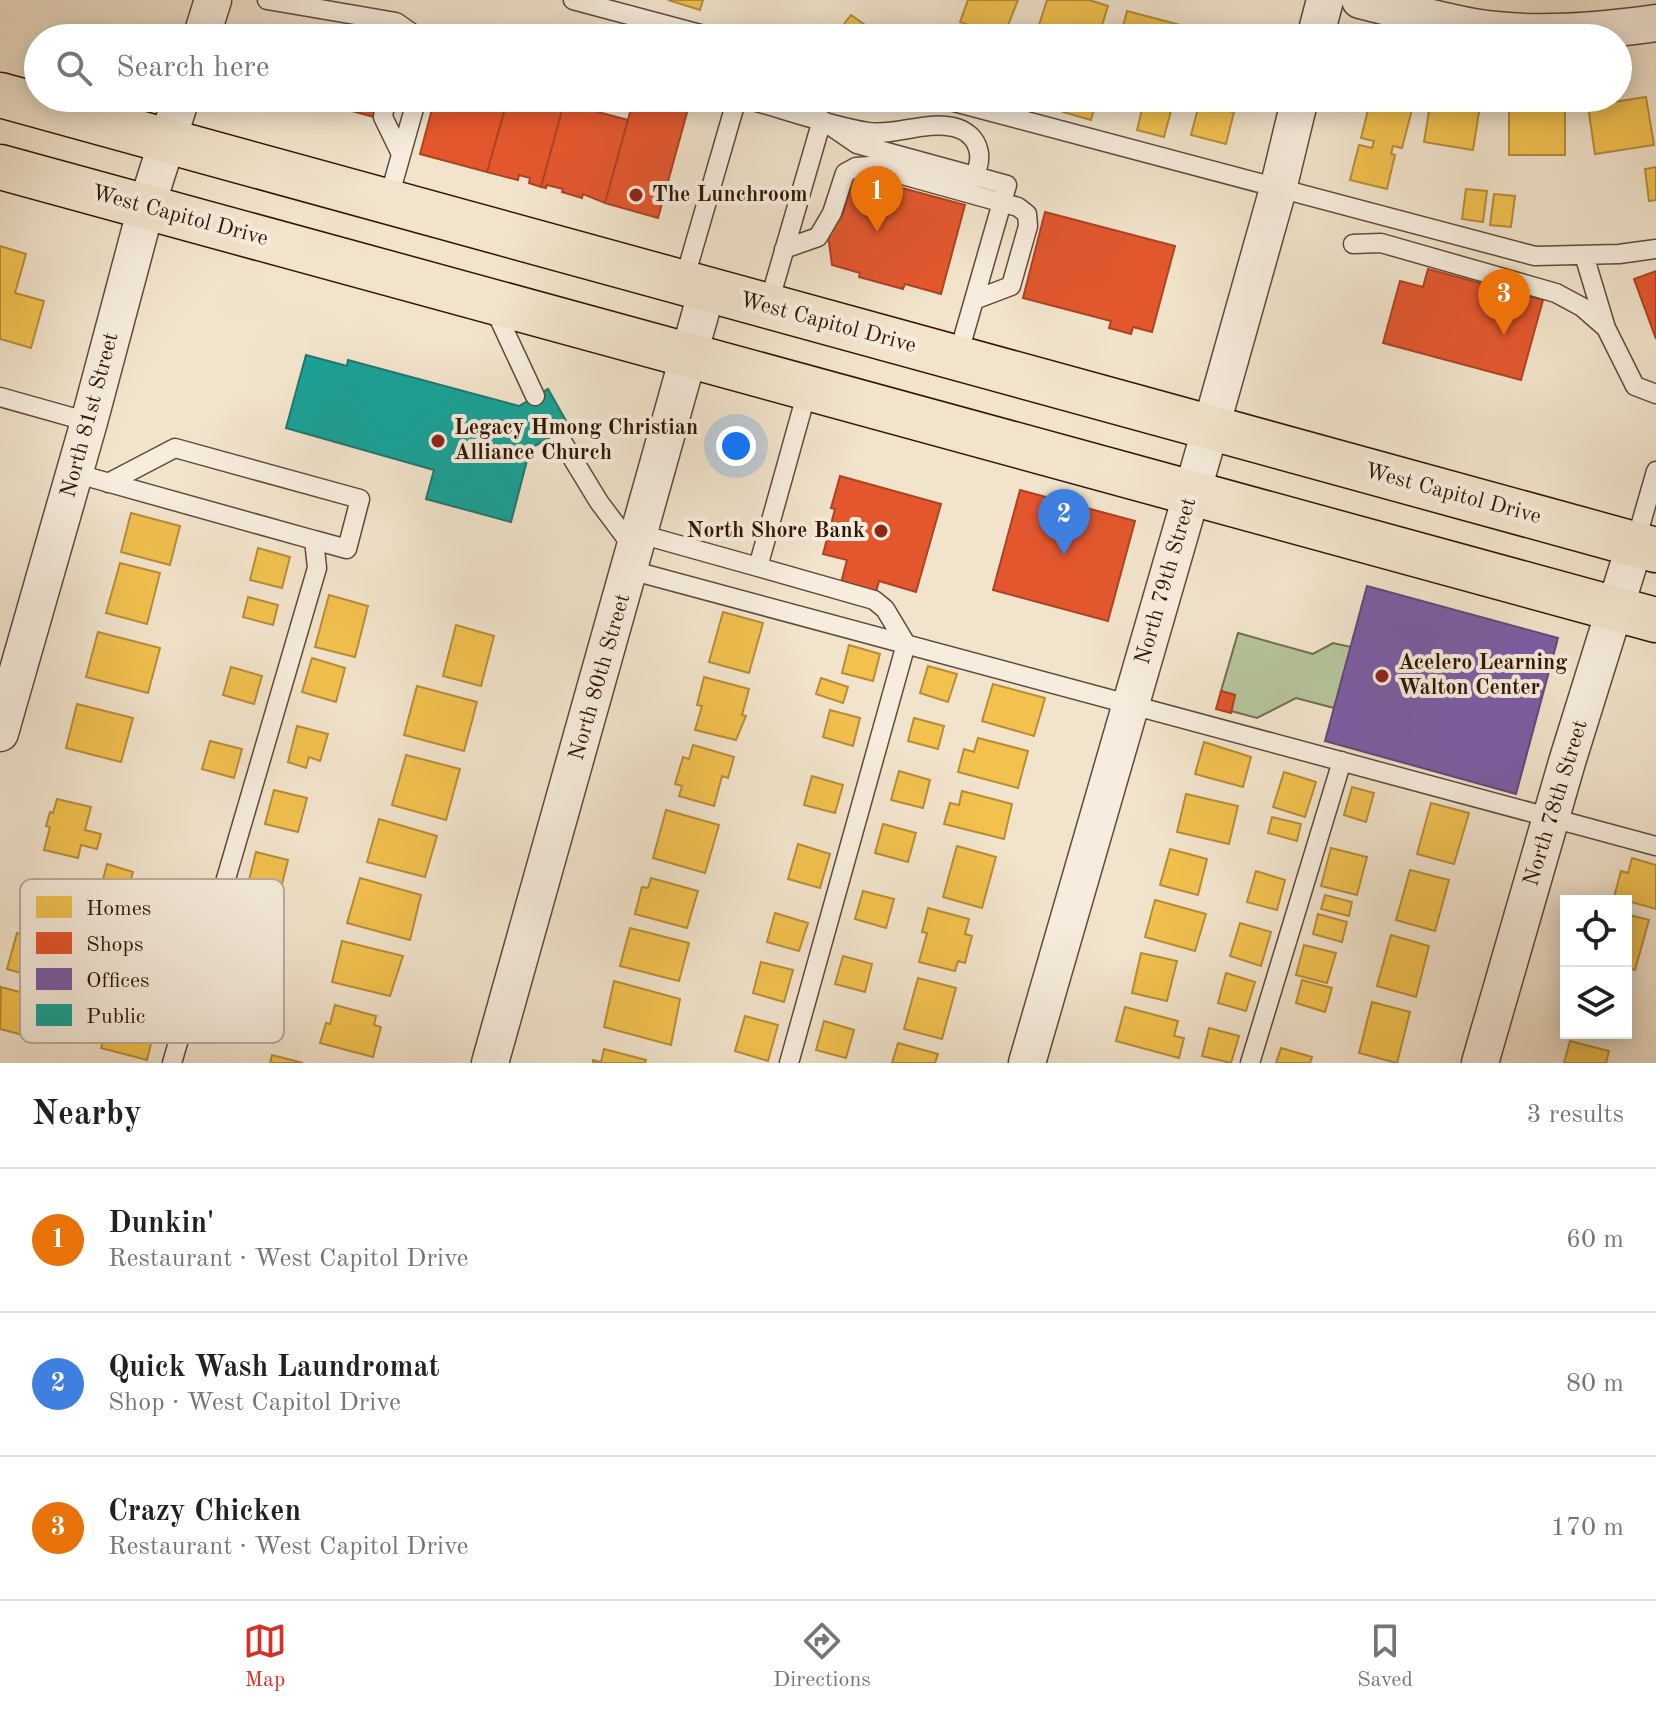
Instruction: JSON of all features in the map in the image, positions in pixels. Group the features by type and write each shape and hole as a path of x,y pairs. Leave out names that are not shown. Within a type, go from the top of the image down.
{"main road":[{"name":"West Capitol Drive","path":"0,95 24,101"},
{"name":"West Capitol Drive","path":"65,112 1645,547"},
{"name":"West Capitol Drive","path":"0,167 1636,615"}],"street":[{"path":"205,24 213,0"},
{"path":"1319,24 1325,0"},
{"path":"1360,0 1463,24"},
{"path":"1632,26 1656,23"},
{"name":"North 81st Street","path":"0,733 91,478 89,422 146,208 176,112"},
{"name":"North 79th Street","path":"1027,1063 1211,427 1297,112"},
{"name":"North 80th Street","path":"490,1063 691,356 695,287"},
{"name":"North 78th Street","path":"1480,1063 1552,817 1636,615 1645,547"}],"lane":[{"path":"267,0 370,24"},
{"path":"573,0 663,24"},
{"path":"384,112 383,117 401,154"},
{"path":"388,201 413,112"},
{"path":"695,287 737,112"},
{"path":"792,112 871,133 944,125 968,133 980,152 979,163 974,176 953,189"},
{"path":"991,112 1535,256 1656,249"},
{"path":"822,120 857,144 1007,185 957,359"},
{"path":"768,307 822,120"},
{"path":"784,249 818,237 832,213 845,173 856,167 870,166 1018,207 1027,214 1028,226 1011,286 974,300"},
{"path":"1353,244 1381,243 1556,293 1582,307 1606,328"},
{"path":"1584,255 1606,328 1635,386 1656,394"},
{"path":"491,301 535,396"},
{"path":"758,567 808,388"},
{"path":"0,397 89,422"},
{"path":"557,433 599,502 635,552 906,644 1656,846"},
{"path":"175,448 360,499 347,549 91,478 175,448"},
{"path":"1645,547 1656,471"},
{"path":"226,879 317,568 314,540"},
{"path":"635,552 758,567 874,600 885,609 906,644 789,1063"},
{"path":"1250,1063 1342,761"},
{"path":"172,1063 178,1043"}],"green space":[{"path":"1238,633 1313,654 1333,643 1351,647 1334,708 1296,698 1257,718 1231,711 1235,695 1221,691"}],"building: Homes":[{"path":"668,0 703,0 700,10"},
{"path":"968,0 1018,0 1009,24 960,22"},
{"path":"1047,0 1089,0 1108,6 1102,24 1039,24"},
{"path":"1127,11 1176,24 1124,24"},
{"path":"851,15 864,24 844,24"},
{"path":"1646,97 1654,145 1595,154 1589,112 1632,112 1632,99"},
{"path":"1063,112 1093,112 1091,120"},
{"path":"1141,112 1171,112 1164,137 1137,130"},
{"path":"1197,112 1234,112 1226,144 1191,135"},
{"path":"1368,112 1411,112 1402,148 1393,146 1391,154 1395,155 1387,189 1350,180 1359,145 1372,148 1374,141 1361,138"},
{"path":"1429,112 1479,112 1473,150 1424,142"},
{"path":"1509,112 1565,112 1565,155 1509,155"},
{"path":"1656,167 1656,200 1649,201 1645,169"},
{"path":"1466,189 1487,191 1483,222 1462,219"},
{"path":"1494,194 1515,196 1511,227 1490,225"},
{"path":"0,246 26,254 15,293 44,301 31,348 0,339"},
{"path":"131,513 180,526 170,565 121,552"},
{"path":"258,548 290,557 282,588 250,580"},
{"path":"120,563 160,573 147,624 106,613"},
{"path":"329,595 368,606 355,657 315,647"},
{"path":"248,597 278,605 273,625 243,617"},
{"path":"723,612 763,623 749,673 709,662"},
{"path":"456,625 494,636 481,686 443,676"},
{"path":"98,632 160,648 148,693 86,677"},
{"path":"849,645 880,654 873,681 842,673"},
{"path":"312,658 345,668 336,702 302,692"},
{"path":"928,666 957,674 948,702 920,693"},
{"path":"231,667 262,676 254,704 223,695"},
{"path":"704,677 749,689 742,715 746,716 736,740 695,730 702,706 697,705"},
{"path":"821,678 848,687 843,703 816,694"},
{"path":"993,684 1045,698 1034,736 982,721"},
{"path":"417,686 477,702 464,751 404,735"},
{"path":"77,704 133,718 121,762 66,748"},
{"path":"830,710 860,718 853,746 823,737"},
{"path":"914,718 944,726 938,749 908,741"},
{"path":"297,726 328,734 320,761 309,757 306,768 288,762"},
{"path":"978,738 1028,751 1018,788 958,772 964,749 974,752"},
{"path":"210,741 242,749 234,778 202,769"},
{"path":"1204,742 1251,757 1243,787 1195,774"},
{"path":"693,745 734,757 728,778 722,776 714,806 679,796 682,786 675,784 683,757 689,759"},
{"path":"406,755 460,769 446,820 392,805"},
{"path":"899,771 930,780 923,808 891,800"},
{"path":"1284,772 1316,782 1305,817 1273,807"},
{"path":"812,776 843,785 835,813 804,805"},
{"path":"1352,787 1374,793 1366,822 1344,815"},
{"path":"274,790 307,798 298,832 265,824"},
{"path":"962,791 1012,804 1004,839 944,824 950,803 959,805"},
{"path":"1186,794 1238,806 1229,844 1177,832"},
{"path":"57,799 91,807 85,830 101,834 97,849 81,845 78,858 44,850 50,827 46,826"},
{"path":"1431,803 1469,813 1454,864 1417,854"},
{"path":"666,810 719,825 705,873 653,858"},
{"path":"1272,817 1301,824 1297,841 1268,833"},
{"path":"379,819 437,836 425,877 367,862"},
{"path":"883,824 916,833 908,862 875,853"},
{"path":"798,844 830,854 820,888 788,879"},
{"path":"957,846 996,857 982,908 943,897"},
{"path":"1331,848 1367,857 1357,895 1321,886"},
{"path":"1170,849 1207,859 1198,895 1160,885"},
{"path":"256,852 288,860 283,879 249,879"},
{"path":"1632,858 1656,865 1656,909 1632,902 1632,895 1615,895 1621,871 1628,873"},
{"path":"107,864 133,872 131,879 103,879"},
{"path":"1410,870 1449,880 1435,931 1396,920"},
{"path":"1256,871 1285,880 1277,910 1247,902"},
{"path":"360,878 421,895 410,940 347,923"},
{"path":"651,878 698,891 687,928 635,914 642,887 648,888"},
{"path":"863,891 894,899 886,928 855,919"},
{"path":"1325,895 1352,902 1349,916 1321,909"},
{"path":"1155,900 1206,914 1195,951 1145,937"},
{"path":"928,908 969,919 965,934 972,936 965,963 958,961 955,971 919,962 927,933 922,932"},
{"path":"775,913 808,923 799,951 767,942"},
{"path":"1318,914 1347,922 1342,942 1313,934"},
{"path":"1632,916 1649,920 1635,970 1632,969"},
{"path":"1240,923 1271,932 1261,966 1230,956"},
{"path":"630,928 689,943 679,981 620,966"},
{"path":"17,933 20,934 20,973 7,969"},
{"path":"1391,935 1429,946 1416,997 1377,986"},
{"path":"342,941 403,956 390,996 332,982"},
{"path":"1304,945 1336,953 1327,983 1296,975"},
{"path":"1141,953 1177,961 1167,1001 1132,993"},
{"path":"843,956 872,964 865,992 835,984"},
{"path":"761,962 793,970 784,1002 753,993"},
{"path":"1226,973 1255,982 1246,1011 1218,1003"},
{"path":"918,978 956,988 942,1039 904,1029"},
{"path":"1302,980 1332,988 1325,1012 1296,1003"},
{"path":"614,981 680,999 671,1045 604,1027"},
{"path":"1,987 20,992 20,1034 0,1029"},
{"path":"1372,1002 1410,1012 1397,1063 1359,1053"},
{"path":"335,1005 376,1016 374,1025 381,1027 373,1057 320,1043"},
{"path":"1125,1007 1178,1021 1174,1036 1184,1038 1179,1058 1116,1041"},
{"path":"745,1016 778,1025 768,1061 735,1051"},
{"path":"824,1021 854,1030 846,1058 816,1050"},
{"path":"1209,1028 1239,1036 1231,1063 1202,1056"},
{"path":"1570,1041 1609,1051 1606,1063 1564,1063"},
{"path":"102,1043 151,1043 147,1060 101,1048"},
{"path":"898,1043 938,1054 935,1063 892,1063"},
{"path":"1281,1048 1312,1057 1310,1063 1276,1063"},
{"path":"604,1049 646,1060 645,1063 593,1063 593,1060 601,1062"},
{"path":"272,1055 303,1063 270,1063"}],"building: Shops":[{"path":"356,112 375,112 374,117"},
{"path":"431,112 504,112 487,172 420,154"},
{"path":"504,112 562,112 541,187 529,183 530,178 519,175 518,180 487,172"},
{"path":"562,112 598,112 628,120 605,203 547,185 546,188 541,187"},
{"path":"630,112 687,112 658,218 605,203"},
{"path":"854,175 965,205 941,294 905,284 903,289 859,277 860,273 832,265 828,235 843,214"},
{"path":"1045,212 1175,246 1152,332 1133,327 1131,334 1109,328 1111,321 1023,298"},
{"path":"1428,269 1543,300 1521,380 1383,343 1400,281 1423,287"},
{"path":"1656,271 1656,339 1634,279"},
{"name":"North Shore Bank","path":"840,476 941,504 916,592 879,581 873,604 838,594 847,560 823,554"},
{"path":"1020,490 1135,521 1108,621 993,590"},
{"path":"1221,691 1235,695 1231,713 1216,709"}],"building: Offices":[{"path":"1367,586 1558,638 1516,794 1325,741"}],"building: Public":[{"name":"Legacy Hmong Christian Alliance Church","path":"306,355 347,366 348,360 519,406 548,389 569,426 530,449 511,522 426,499 434,470 286,428"}],"place":[{"name":"The Lunchroom","path":"636,195"},
{"name":"Dunkin'","path":"877,232"},
{"name":"Crazy Chicken","path":"1504,335"},
{"name":"Legacy Hmong Christian Alliance Church","path":"438,441"},
{"name":"North Shore Bank","path":"881,531"},
{"name":"Quick Wash Laundromat","path":"1064,555"},
{"name":"Acelero Learning Walton Center","path":"1382,676"}]}
